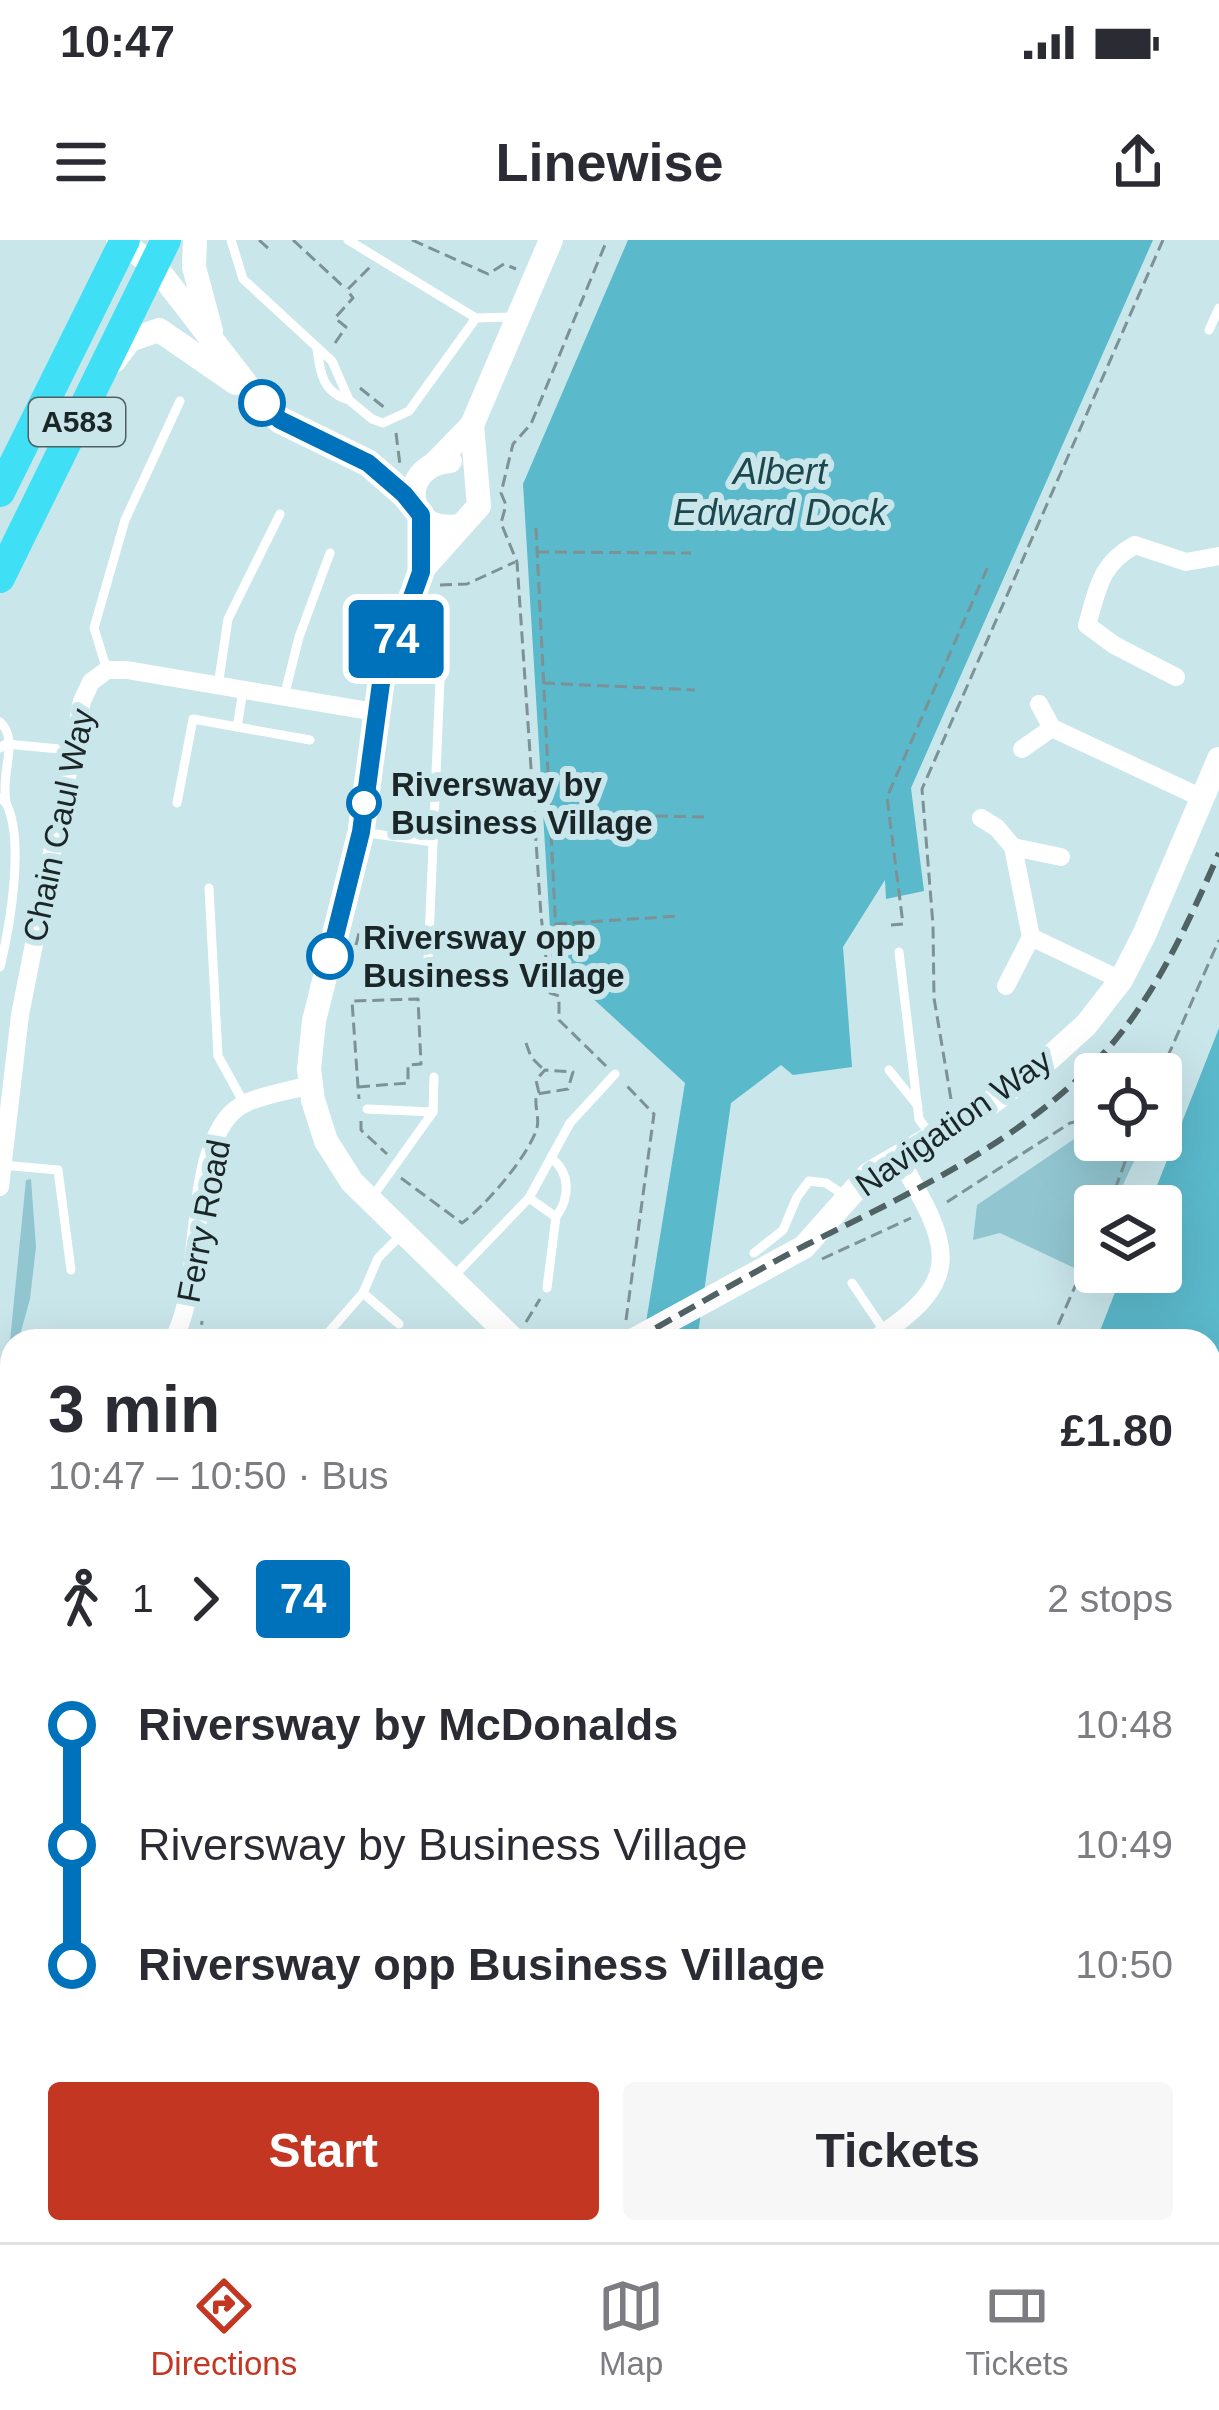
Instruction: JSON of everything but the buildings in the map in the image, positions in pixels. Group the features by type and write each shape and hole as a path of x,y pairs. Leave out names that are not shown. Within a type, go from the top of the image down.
{"highway":[{"name":"A583","path":"0,578 92,393 139,247"},
{"name":"A583","path":"5,481 139,247"}],"street":[{"path":"195,240 194,267 214,341"},
{"path":"421,572 415,484 472,425 551,240"},
{"path":"139,247 257,398"},
{"path":"92,393 130,340 159,330 257,398 280,420 368,463 437,527 458,526"},
{"path":"472,425 478,506 421,572 374,712 361,832 314,1021 310,1085 336,1162 403,1234 512,1329"},
{"path":"368,463 459,462 476,477"},
{"path":"1176,676 1114,645 1088,625 1097,590 1111,558 1135,545 1186,562 1219,556"},
{"name":"Chain Caul Way","path":"0,1187 20,1015 70,750 91,682 107,670 374,712"},
{"path":"1039,704 1052,728 1202,798"},
{"path":"1022,749 1052,728"},
{"name":"Navigation Way","path":"637,1329 754,1264 804,1247 869,1174 989,1104 1086,1025 1121,980 1219,759"},
{"path":"981,818 1013,847 1031,937 1006,986"},
{"path":"1013,847 1061,856"},
{"path":"1031,937 1121,980"},
{"name":"Ferry Road","path":"178,1329 187,1309 212,1144 225,1120 244,1103 310,1085"},
{"path":"891,1329 905,1320 938,1281 944,1254 931,1213 898,1156"}],"lane":[{"path":"231,240 243,279 332,361 349,400"},
{"path":"347,240 476,318 517,317"},
{"path":"1209,330 1219,308"},
{"path":"316,346 321,378 335,396 383,423 409,411 476,318"},
{"path":"107,670 94,628 125,520 180,401"},
{"path":"218,686 228,620 280,514"},
{"path":"284,697 299,637 330,553"},
{"path":"428,962 440,680"},
{"path":"237,728 244,690"},
{"path":"177,803 193,719 310,740"},
{"path":"0,722 8,730 3,800 13,817 16,847 0,967"},
{"path":"5,746 70,750"},
{"path":"361,832 433,842"},
{"path":"209,888 218,1056 244,1103"},
{"path":"899,952 920,1119 932,1137"},
{"path":"889,1070 918,1106"},
{"path":"451,1278 529,1198 570,1123 615,1074"},
{"path":"370,1201 433,1112 434,1077"},
{"path":"367,1109 433,1112"},
{"path":"548,1288 556,1217 568,1188 561,1165 551,1158"},
{"path":"2,1166 58,1170 71,1270"},
{"path":"754,1264 783,1230 796,1197 809,1181 826,1183 845,1196"},
{"path":"529,1198 556,1217"},
{"path":"332,1329 363,1293 378,1258 403,1234"},
{"path":"852,1283 874,1329"},
{"path":"363,1293 398,1324"}],"path":[{"path":"260,240 269,249"},
{"path":"293,240 353,298 335,319 346,327 334,341"},
{"path":"412,240 488,274 503,264 535,276"},
{"path":"559,996 550,993 541,915 517,562 501,523 506,505 501,493 513,444 531,424 607,240"},
{"path":"953,1113 934,998 922,790 1163,240"},
{"path":"347,290 378,259"},
{"path":"536,528 559,1020 654,1114 629,1329"},
{"path":"538,552 692,553"},
{"path":"431,599 441,584 467,584 517,562"},
{"path":"891,925 903,924 887,797 989,564"},
{"path":"542,683 695,690"},
{"path":"548,814 706,817"},
{"path":"554,924 679,916"},
{"path":"349,961 362,919"},
{"path":"1169,1053 1219,940"},
{"path":"358,1087 408,1083 408,1065 421,1064 418,999 352,1001 358,1087 362,1130 389,1156 381,1166"},
{"path":"393,1187 400,1178 462,1223 497,1188 538,1127 533,1100 539,1093 560,1092 574,1077 569,1070 544,1070 534,1062 526,1043"},
{"path":"539,1093 536,1080 544,1070"},
{"path":"818,1261 931,1213 1074,1122"},
{"path":"523,1329 548,1288"},
{"path":"1056,1329 1074,1288"}],"shaded area":[{"path":"1074,1139 1074,1161 1134,1161 1123,1185 1074,1185 1074,1268 1000,1233 973,1240 977,1205"},
{"path":"31,1179 36,1247 21,1329 11,1329 26,1180"}],"water":[{"name":"Albert Edward Dock","path":"628,240 1153,240 911,788 924,891 886,899 885,880 843,947 852,1067 793,1075 781,1065 731,1103 699,1329 645,1329 685,1083 552,961 523,484"},
{"path":"1219,1028 1219,1329 1101,1329 1115,1293 1182,1293 1182,1185 1157,1185 1167,1161 1182,1161 1182,1122"}],"railway":[{"path":"653,1329 931,1182 1046,1107 1112,1044 1145,1000 1219,853"}],"bus line":[{"name":"74","path":"262,403 280,420 368,463 421,515 421,572 374,712 361,832 330,956"}],"place":[{"name":"Riversway by Business Village","path":"364,803"},
{"name":"Riversway opp Business Village","path":"330,956"}]}
